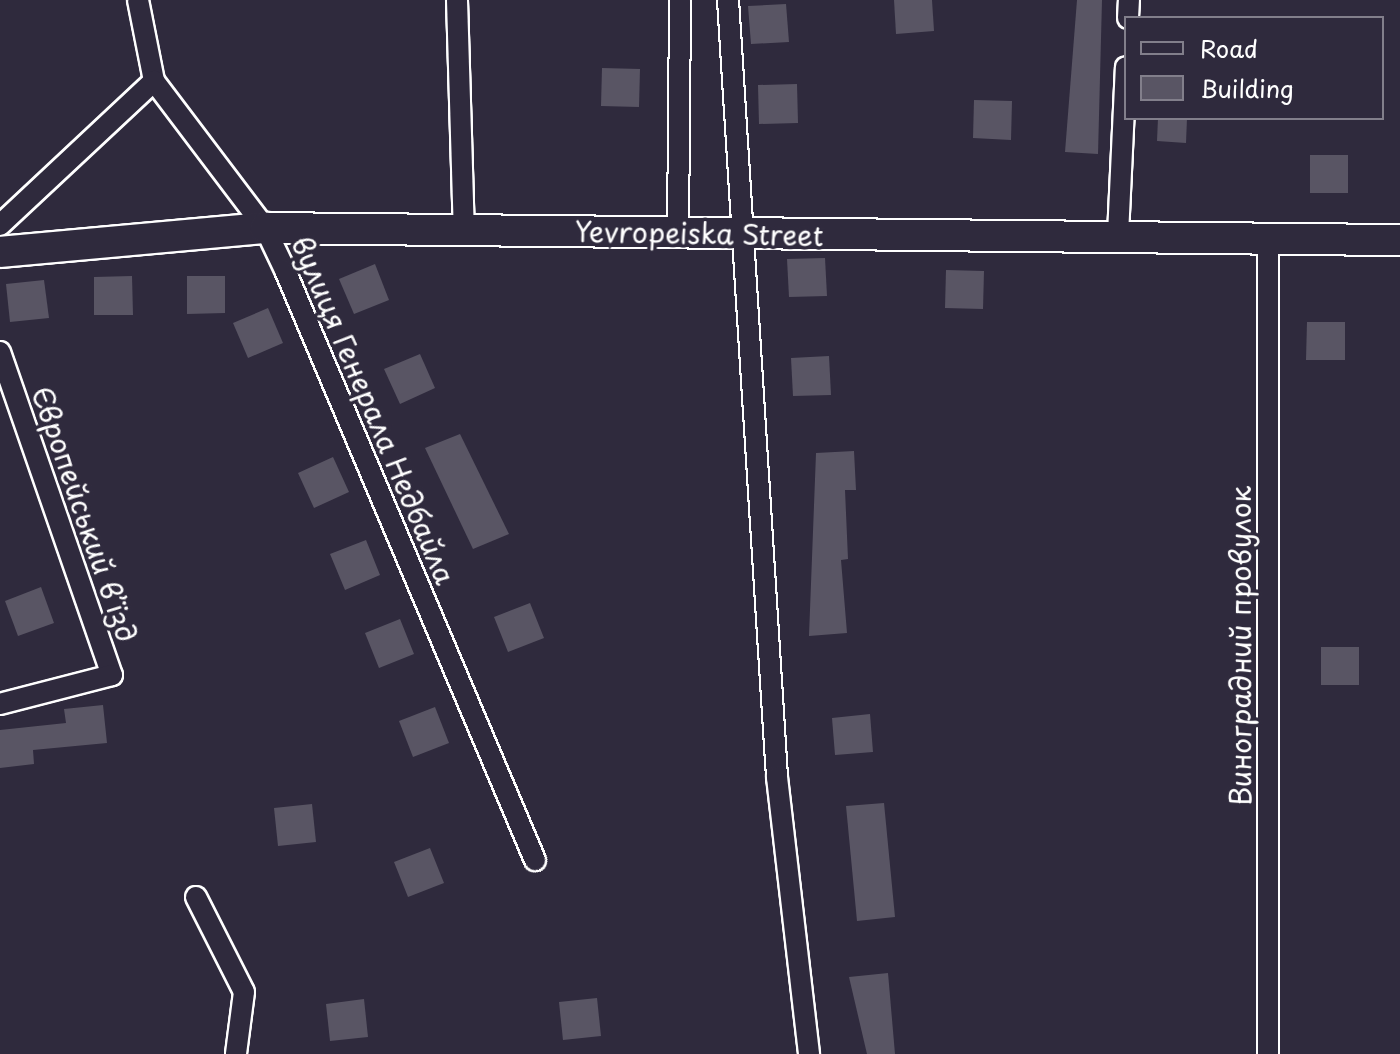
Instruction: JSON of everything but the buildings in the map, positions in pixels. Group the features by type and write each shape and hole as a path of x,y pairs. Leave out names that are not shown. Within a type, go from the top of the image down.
{"street":[{"name":"вулиця Генерала Недбайла","path":"138,0 154,81 265,228 535,860"},
{"path":"457,0 464,230"},
{"path":"678,233 680,0"},
{"path":"728,0 777,777 809,1054"},
{"path":"0,225 154,81"},
{"path":"1118,235 1124,109"},
{"name":"Yevropeiska Street","path":"0,252 265,228 1400,240"},
{"name":"Виноградний провулок","path":"1268,238 1268,1054"},
{"name":"Європейський в’їзд","path":"0,352 112,675 0,704"},
{"path":"196,897 244,992 236,1054"}]}
